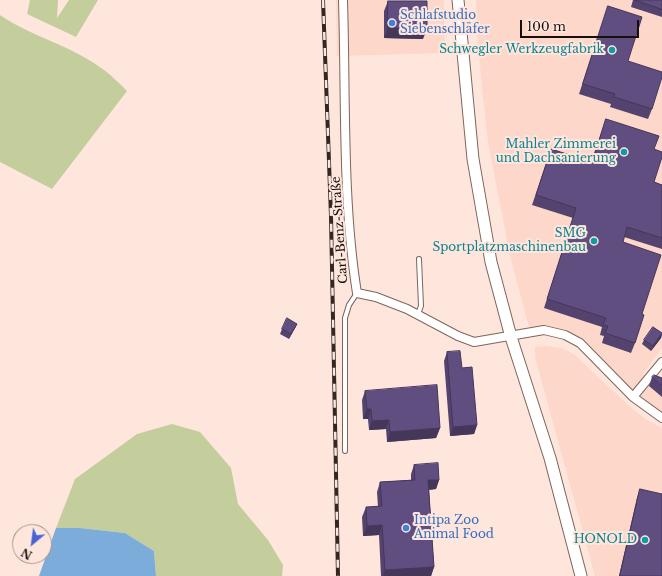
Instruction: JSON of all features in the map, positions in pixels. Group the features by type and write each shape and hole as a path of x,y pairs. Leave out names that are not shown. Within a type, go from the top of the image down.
{"main road":[{"path":"458,0 474,159 491,262 512,337 550,458 581,576"}],"street":[{"name":"Carl-Benz-Straße","path":"343,0 347,178 357,293 376,297 418,314 458,336 474,342 512,337 544,330 565,335 580,344 633,397 662,418"},
{"path":"633,397 662,362"}],"lane":[{"path":"418,314 421,306 419,259"},
{"path":"345,450 345,318 349,305 357,293"}],"shaded area":[{"path":"336,0 444,0 445,53 337,56"},
{"path":"476,0 662,0 662,348 643,374 647,381 633,397 565,334 530,331 510,256 488,142 476,20"},
{"path":"545,346 562,348 575,355 629,406 647,420 662,428 662,576 595,576 535,357 535,347"},
{"path":"649,379 659,386 662,382 662,418 634,397"}],"green space":[{"path":"30,0 58,0 57,18 69,0 98,0 76,37 27,14"},
{"path":"0,15 25,30 79,54 104,70 127,91 52,189 0,162"},
{"path":"172,424 200,432 231,468 238,504 268,540 283,565 282,576 156,576 154,551 125,533 80,528 56,528 75,479 137,434"}],"water":[{"path":"56,528 80,528 125,533 154,551 156,576 39,576 43,564 52,564 52,539"}],"building":[{"path":"635,0 662,0 662,9"},
{"path":"388,1 427,1 427,29 388,28"},
{"name":"Schwegler Werkzeugfabrik","path":"608,6 642,17 628,61 662,72 662,77 652,109 614,97 615,94 583,84"},
{"path":"606,119 659,136 654,149 662,152 662,157 654,182 662,185 662,238 627,227 623,242 661,255 642,314 644,315 635,343 605,333 608,326 603,325 606,318 547,299 576,208 536,195 551,149 592,162"},
{"path":"287,318 297,324 291,334 282,329"},
{"path":"653,327 662,333 653,346 644,340"},
{"path":"460,351 462,368 472,367 477,425 453,427 447,352"},
{"path":"654,375 662,378 662,385 652,377"},
{"path":"437,385 440,428 390,432 389,420 372,421 371,409 367,409 365,391"},
{"path":"438,463 439,480 428,480 434,567 385,570 382,525 367,526 366,507 382,506 380,482 415,480 414,465"},
{"name":"HONOLD","path":"640,489 662,494 662,576 620,576"}],"railway":[{"path":"323,0 331,216 338,576"}],"place":[{"name":"Schlafstudio Siebenschläfer","path":"392,23"},
{"name":"Schwegler Werkzeugfabrik","path":"612,50"},
{"name":"Mahler Zimmerei und Dachsanierung","path":"624,152"},
{"name":"SMG Sportplatzmaschinenbau","path":"594,241"},
{"name":"Intipa Zoo Animal Food","path":"406,528"},
{"name":"HONOLD","path":"645,540"}]}
